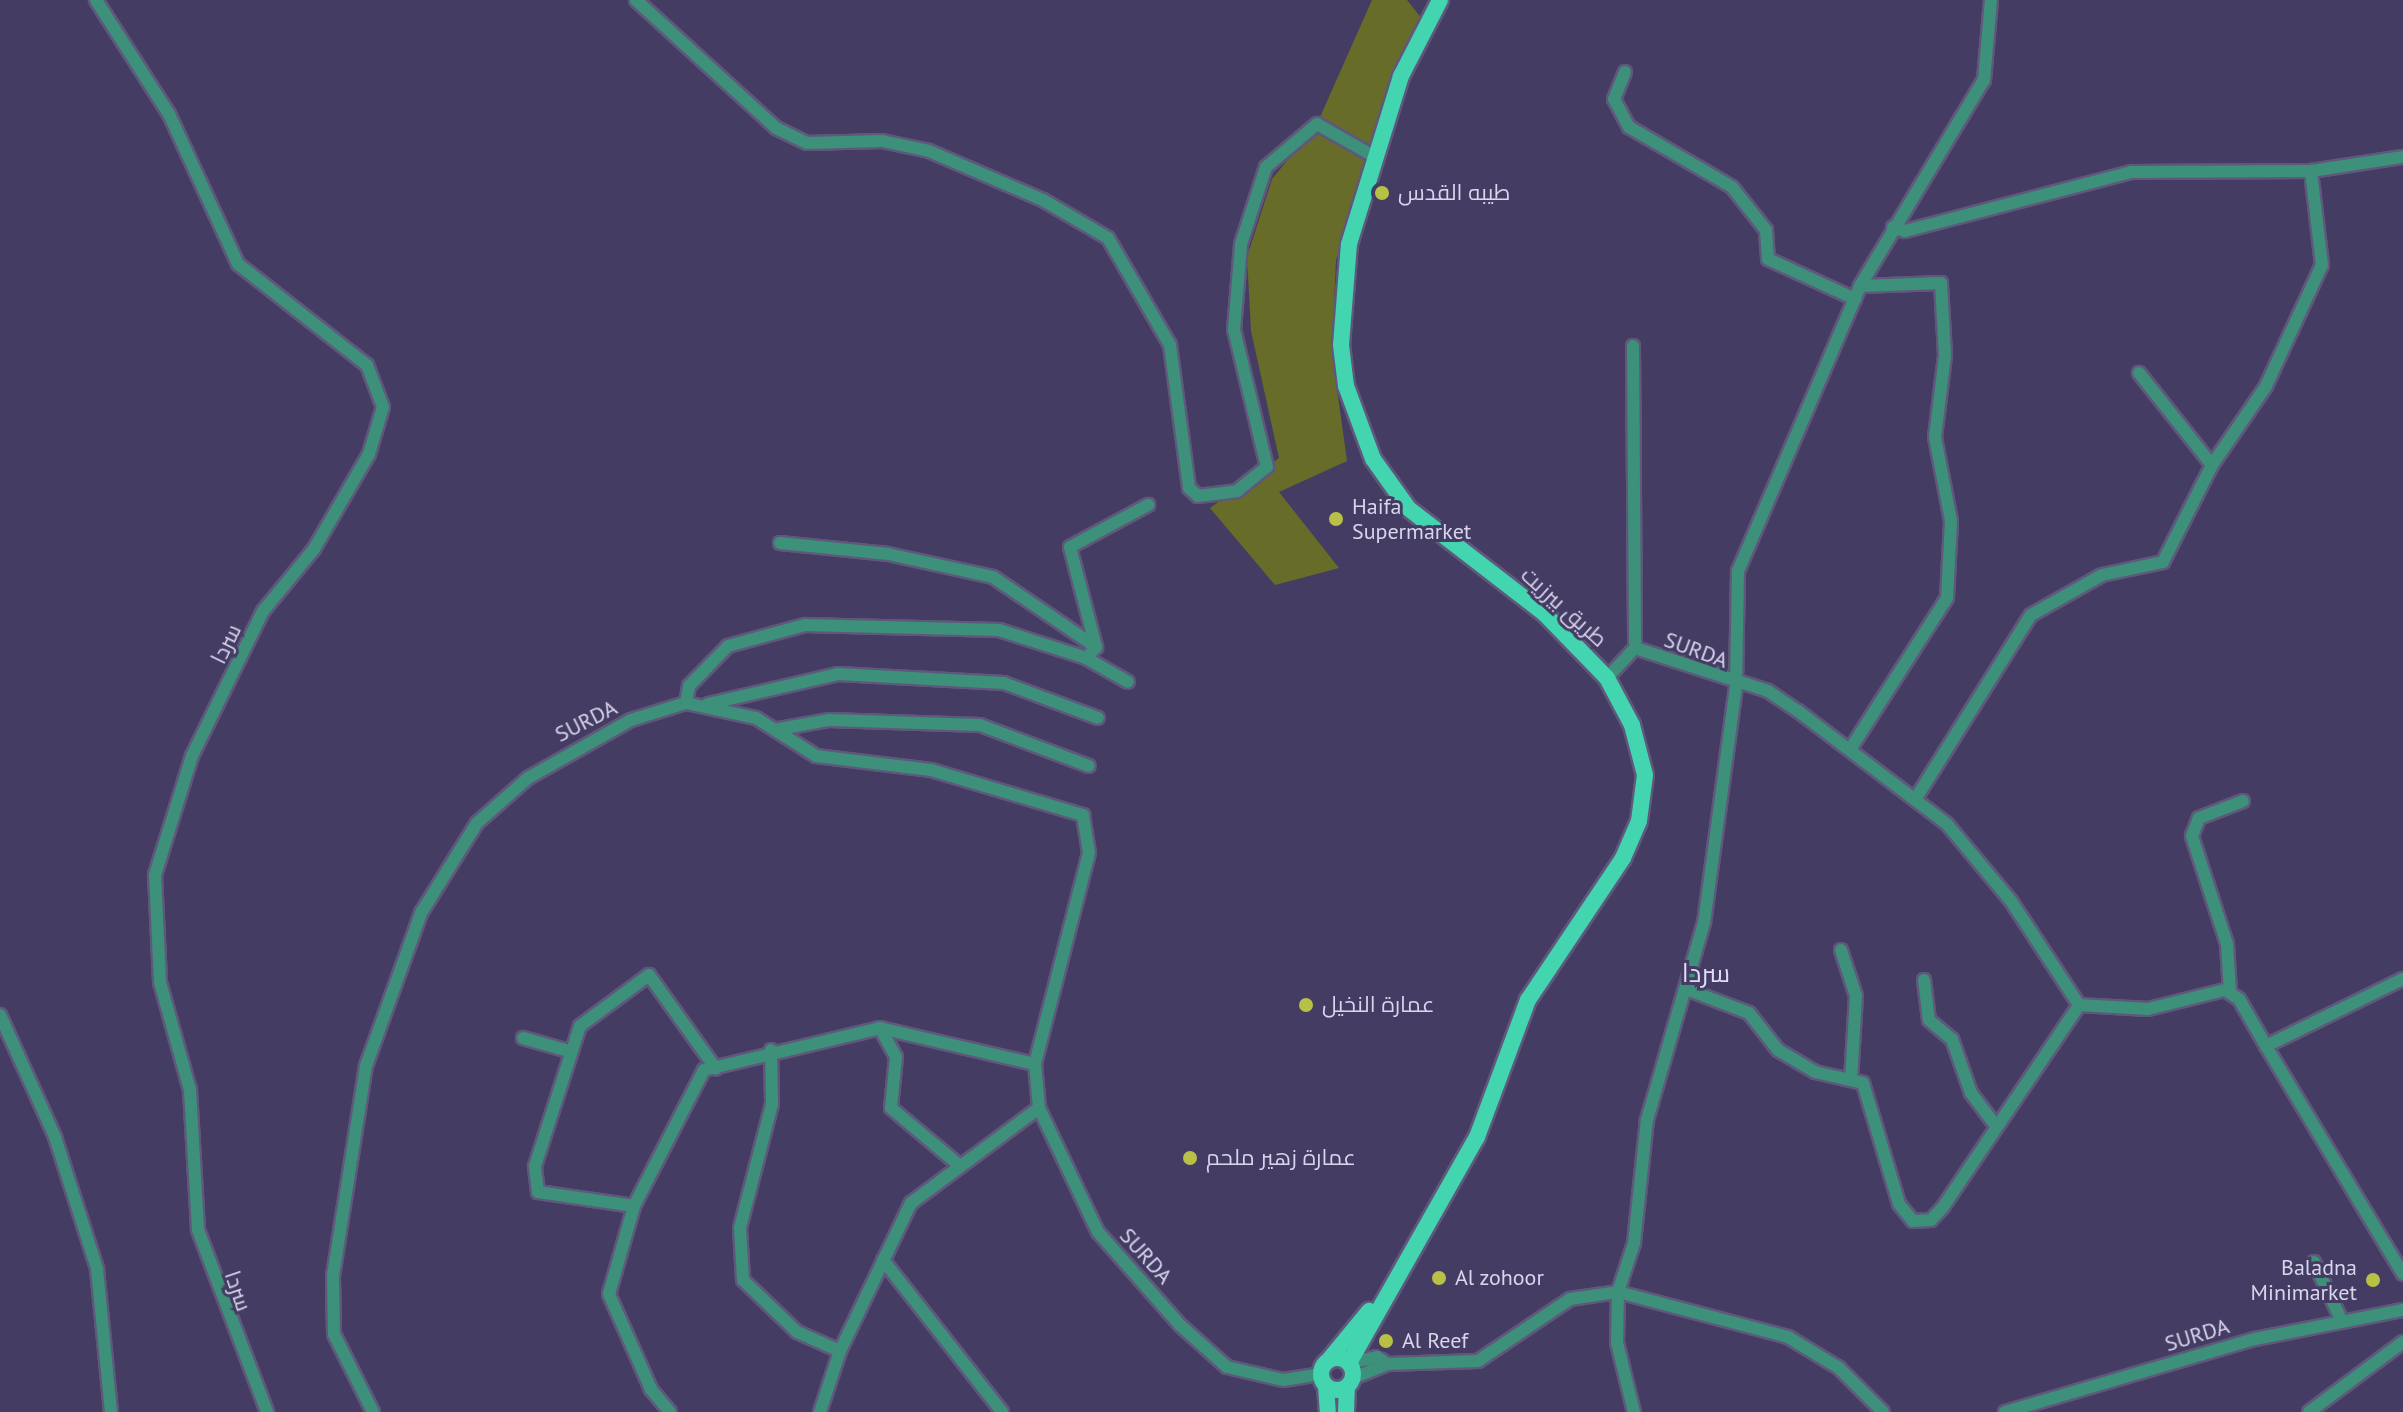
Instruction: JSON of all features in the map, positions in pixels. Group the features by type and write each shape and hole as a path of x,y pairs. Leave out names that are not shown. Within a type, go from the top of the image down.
{"main road":[{"name":"طريق بيرزيت","path":"1383,1295 1477,1137 1528,1000 1623,858 1639,821 1641,750 1607,678 1545,614 1408,508 1357,427 1341,345 1343,291 1375,157 1401,76 1440,0"},
{"path":"1346,1412 1350,1376 1366,1329 1383,1295"},
{"path":"1328,1412 1325,1374 1383,1295"},
{"path":"1325,1374 1350,1376"},
{"path":"1325,1374 1350,1376"}],"street":[{"name":"سردا","path":"96,0 169,114 238,264 367,365 383,407 369,454 314,549 263,611 192,756 155,875 160,982 190,1090 198,1230 267,1412"},
{"path":"636,0 776,128 807,143 882,141 929,151 1043,200 1108,238 1170,345 1189,488 1198,496 1237,491 1267,467 1234,330 1241,244 1266,167 1317,124 1375,157"},
{"path":"1634,1412 1617,1343 1618,1292 1634,1243 1644,1135 1704,923 1736,686 1742,557 1860,286 1984,80 1991,0"},
{"path":"1625,72 1614,99 1629,127 1732,187 1766,230 1768,259 1855,299"},
{"path":"1893,227 1905,231 2131,172 2311,171 2403,157"},
{"path":"1916,798 2031,615 2102,575 2163,562 2212,465 2266,386 2322,265 2311,171"},
{"path":"1851,748 1947,598 1951,521 1935,437 1945,355 1941,283 1860,286"},
{"path":"1633,346 1635,648"},
{"path":"2139,373 2212,465"},
{"path":"1096,647 1070,547 1148,505"},
{"path":"780,543 888,554 993,577 1096,647"},
{"path":"686,703 689,686 728,646 805,625 971,626 1032,637 1086,658 1128,682"},
{"path":"1086,658 1096,647"},
{"name":"SURDA","path":"1607,678 1635,648 1736,686 1768,691 1851,748 1916,798 2011,901 2079,1005"},
{"path":"705,705 838,674 1004,683 1098,718"},
{"name":"SURDA","path":"373,1412 344,1363 331,1303 366,1066 415,925 477,823 528,778 631,720 686,703 705,705 779,729 816,756 931,770 1083,815 1089,853 1035,1064 1039,1108 1098,1232 1180,1325 1227,1367 1283,1380 1325,1374"},
{"path":"779,729 829,720 980,725 1089,766"},
{"path":"2243,801 2199,818 2192,836 2227,944 2230,992 2266,1046 2403,1274"},
{"path":"1841,950 1856,996 1851,1080"},
{"path":"634,1206 538,1192 535,1166 569,1051 580,1026 606,1000 649,975 716,1069"},
{"path":"2266,1046 2403,979"},
{"path":"1924,980 1929,1020 1952,1039 1971,1093 1996,1126"},
{"path":"1686,989 1749,1013 1778,1050 1815,1072 1863,1083 1879,1118 1899,1204 1913,1221 1931,1220 1943,1207 2079,1005 2125,1011 2213,989 2230,992"},
{"path":"0,1015 55,1137 97,1269 111,1412"},
{"path":"880,1028 896,1057 891,1108 960,1166"},
{"path":"670,1412 651,1389 609,1294 634,1206 704,1070 716,1069 771,1050 880,1028 1035,1064"},
{"path":"523,1038 569,1051"},
{"path":"771,1050 772,1104 740,1228 743,1280 797,1332 840,1351"},
{"path":"820,1412 840,1351 911,1203 1039,1108"},
{"path":"883,1260 1002,1412"},
{"path":"2314,1262 2341,1319"},
{"path":"1350,1376 1382,1361 1478,1361 1570,1299 1618,1292 1788,1337 1839,1368 1883,1412"},
{"name":"SURDA","path":"2005,1412 2341,1319 2403,1310"},
{"path":"1366,1329 1382,1361"},
{"path":"2309,1412 2403,1342"}],"green space":[{"path":"1372,0 1407,0 1426,24 1336,260 1332,353 1347,461 1279,492 1339,568 1275,585 1210,508 1279,458 1251,331 1247,257 1272,179 1317,124"}],"place":[{"name":"طيبه القدس","path":"1382,193"},
{"name":"Haifa Supermarket","path":"1336,519"},
{"name":"عمارة النخيل","path":"1306,1005"},
{"name":"عمارة زهير ملحم","path":"1190,1158"},
{"name":"Al zohoor","path":"1439,1278"},
{"name":"Baladna Minimarket","path":"2373,1280"},
{"name":"Al Reef","path":"1386,1341"}],"district":[{"name":"سردا","path":"1706,973"}]}
